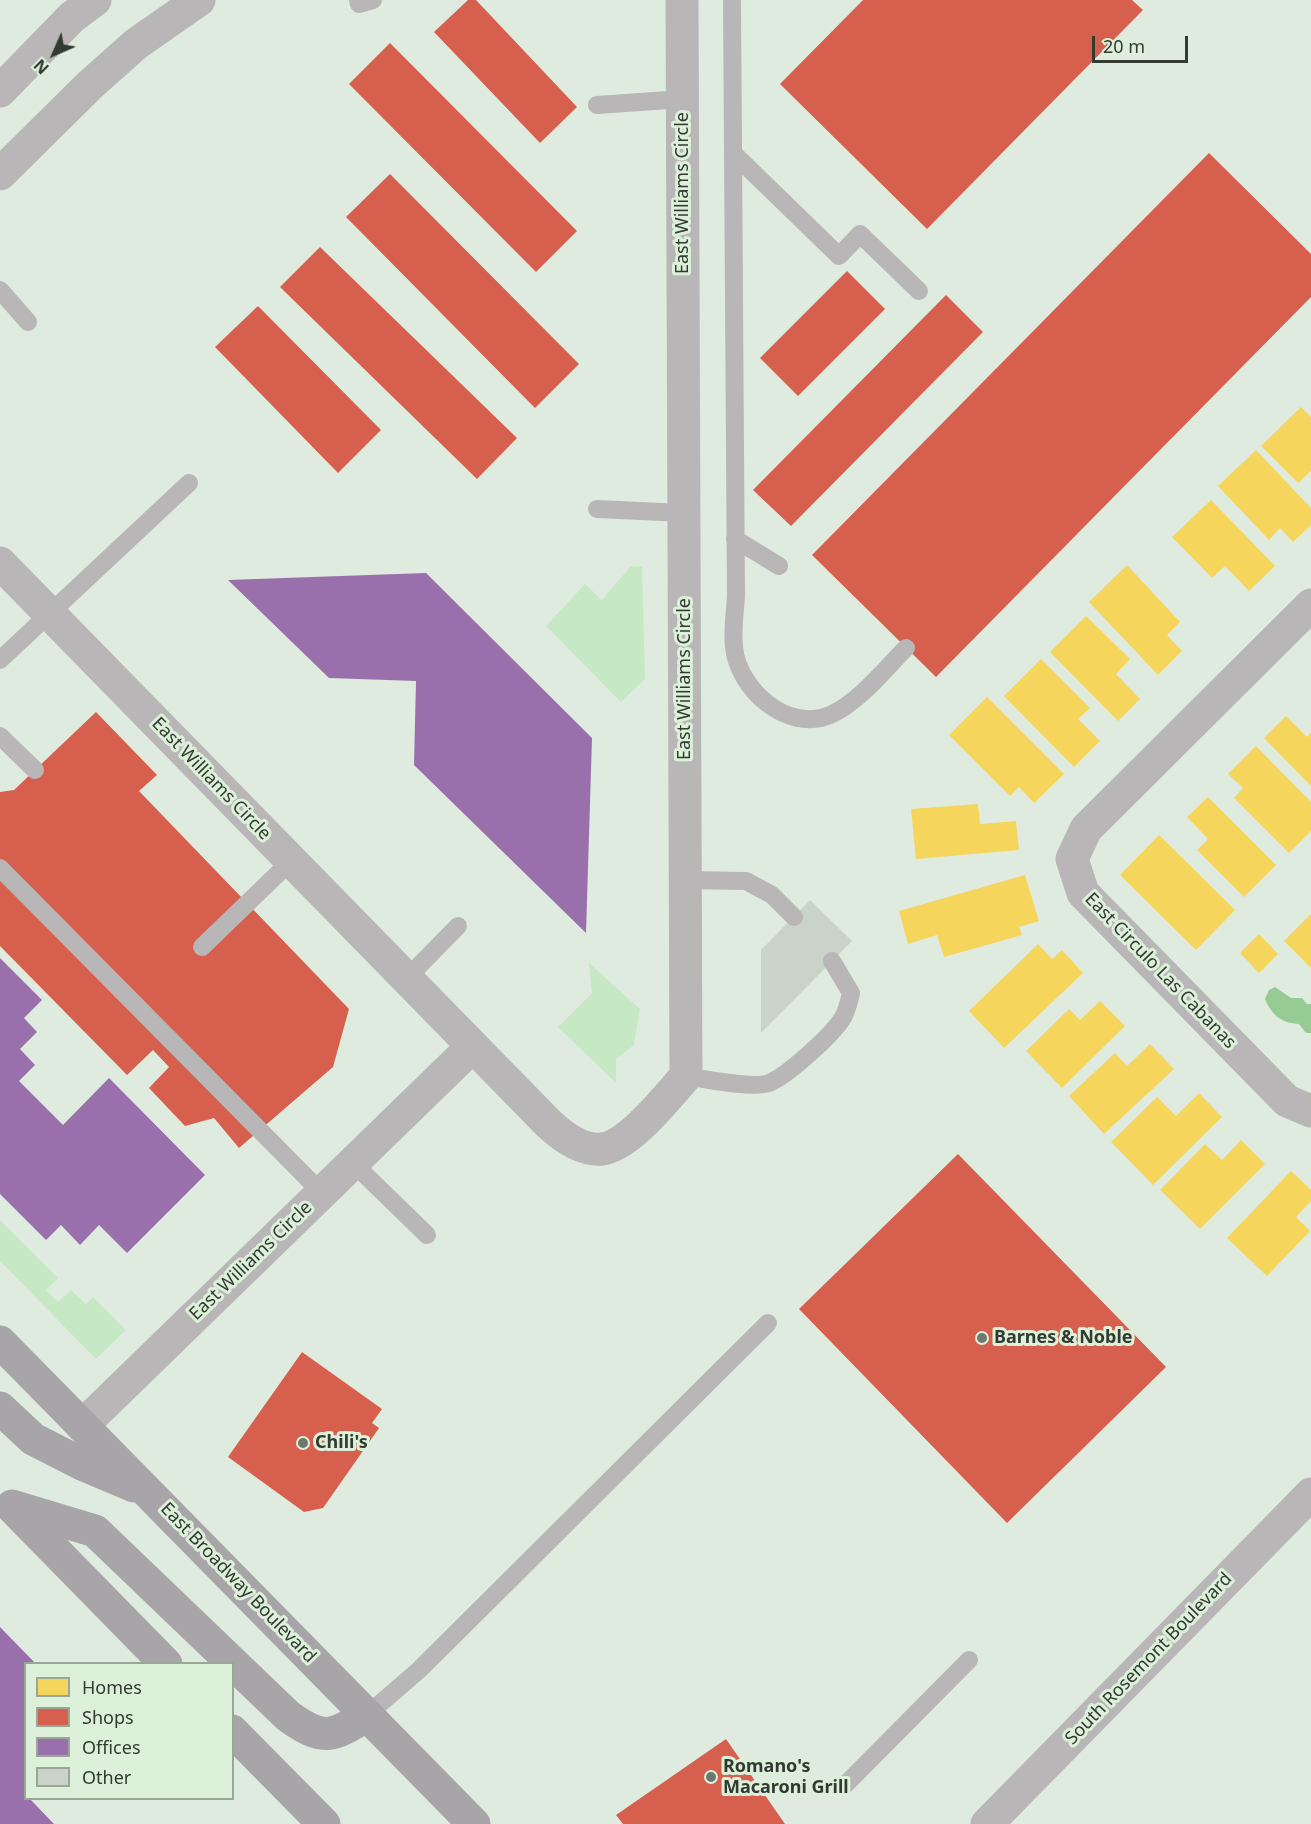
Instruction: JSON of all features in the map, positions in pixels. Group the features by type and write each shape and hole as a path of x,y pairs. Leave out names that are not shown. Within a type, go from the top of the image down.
{"main road":[{"name":"East Broadway Boulevard","path":"0,1342 474,1824"},
{"path":"0,1408 33,1439 82,1464 149,1492"},
{"path":"6,1501 96,1531 232,1662"},
{"path":"6,1501 164,1662"},
{"path":"234,1664 288,1716 306,1729 328,1735 340,1732 368,1715"},
{"path":"234,1733 324,1824"}],"street":[{"path":"0,90 72,17 94,0"},
{"path":"0,174 90,85 136,44 199,0"},
{"name":"East Williams Circle","path":"0,563 472,1047 563,1137 579,1145 603,1149 626,1139 686,1076 682,0"},
{"name":"East Circulo Las Cabanas","path":"1311,605 1086,829 1072,859 1083,893 1287,1101 1311,1111"},
{"name":"East Williams Circle","path":"82,1426 472,1047"},
{"name":"South Rosemont Boulevard","path":"987,1824 1311,1494"}],"lane":[{"path":"358,0 359,4 373,0"},
{"path":"732,0 734,648 742,672 753,690 768,704 787,714 808,718 828,716 849,705 906,648"},
{"path":"597,105 683,99"},
{"path":"733,153 838,256 860,234 919,291"},
{"path":"0,290 28,322"},
{"path":"0,660 48,612 189,483"},
{"path":"597,509 684,513"},
{"path":"735,539 779,566"},
{"path":"0,736 35,770"},
{"path":"202,947 291,861"},
{"path":"0,868 322,1193"},
{"path":"686,880 746,881 772,895 794,916"},
{"path":"406,979 458,926"},
{"path":"686,1076 733,1083 768,1084 790,1069 820,1045 843,1018 851,993 832,961"},
{"path":"353,1163 427,1235"},
{"path":"368,1715 435,1655 768,1323"},
{"path":"844,1786 969,1660"}],"shaded area":[{"path":"631,566 642,567 645,679 621,702 546,626 585,584 602,600"},
{"path":"589,963 640,1009 634,1045 616,1059 616,1083 558,1027 592,993"},
{"path":"1275,987 1291,998 1302,998 1307,1004 1311,1004 1311,1033 1306,1033 1299,1024 1282,1020 1271,1010 1265,999 1269,990"},
{"path":"0,1220 58,1278 46,1290 58,1302 71,1290 86,1304 93,1297 126,1330 96,1359 0,1261"}],"building: Homes":[{"path":"1301,407 1311,417 1311,471 1298,483 1261,446"},
{"path":"1256,450 1311,508 1311,525 1293,542 1280,528 1269,540 1218,486"},
{"path":"1211,500 1275,566 1249,591 1225,566 1212,578 1172,537"},
{"path":"1127,565 1180,622 1167,635 1182,651 1158,675 1089,602"},
{"path":"1086,616 1130,659 1116,674 1140,699 1118,721 1050,652"},
{"path":"1041,659 1090,708 1078,719 1100,741 1074,767 1004,696"},
{"path":"987,697 1064,774 1034,803 1019,787 1010,796 949,735"},
{"path":"1286,716 1307,737 1311,733 1311,786 1264,738"},
{"path":"1256,746 1311,802 1311,831 1289,853 1234,798 1243,788 1228,774"},
{"path":"1208,797 1276,865 1244,897 1197,850 1208,839 1187,817"},
{"path":"978,804 980,824 1016,821 1019,850 916,859 911,809"},
{"path":"1159,835 1235,910 1196,950 1120,875"},
{"path":"1025,875 1039,921 1019,927 1022,935 944,957 937,935 908,944 899,911"},
{"path":"1311,914 1311,968 1284,941"},
{"path":"1259,934 1278,954 1259,973 1240,953"},
{"path":"1038,944 1052,959 1062,950 1083,973 1004,1048 969,1011"},
{"path":"1100,1001 1125,1026 1062,1088 1026,1051 1069,1009 1080,1020"},
{"path":"1150,1044 1174,1069 1104,1134 1069,1096 1115,1053 1127,1066"},
{"path":"1199,1093 1222,1117 1153,1185 1111,1142 1157,1097 1176,1116"},
{"path":"1241,1140 1265,1164 1200,1229 1160,1190 1205,1144 1222,1160"},
{"path":"1291,1171 1311,1190 1311,1201 1296,1217 1310,1231 1267,1276 1227,1238"}],"building: Shops":[{"path":"468,0 476,0 577,107 540,143 434,32"},
{"path":"863,0 1132,0 1143,10 927,229 780,84"},
{"path":"390,43 577,231 536,272 349,84"},
{"path":"1209,153 1311,254 1311,297 936,677 812,555"},
{"path":"390,174 579,364 535,408 346,217"},
{"path":"320,247 517,438 477,479 280,287"},
{"path":"847,271 885,309 798,396 760,358"},
{"path":"946,295 983,332 791,526 753,490"},
{"path":"258,306 381,430 338,473 215,347"},
{"path":"96,712 157,775 139,791 349,1009 333,1067 239,1148 214,1118 185,1126 149,1088 169,1067 153,1050 127,1075 0,946 0,792 14,790"},
{"name":"Barnes & Noble","path":"958,1154 1166,1367 1007,1523 799,1309"},
{"name":"Chili's","path":"302,1352 382,1409 372,1423 379,1428 323,1508 304,1512 228,1457"},
{"name":"Romano's Macaroni Grill","path":"726,1739 785,1824 623,1824 616,1815"}],"building: Offices":[{"path":"426,573 592,738 586,933 414,765 416,681 329,678 228,580"},
{"path":"0,958 42,1000 24,1018 37,1032 20,1049 35,1065 19,1081 63,1125 109,1078 205,1175 127,1253 99,1225 80,1245 61,1225 46,1240 0,1194"},
{"path":"0,1627 34,1662 24,1662 24,1800 31,1800 54,1824 0,1824"}],"building: Other":[{"path":"810,900 852,941 761,1033 761,950"}],"place":[{"name":"Barnes & Noble","path":"982,1338"},
{"name":"Chili's","path":"303,1443"},
{"name":"Romano's Macaroni Grill","path":"711,1777"}]}
